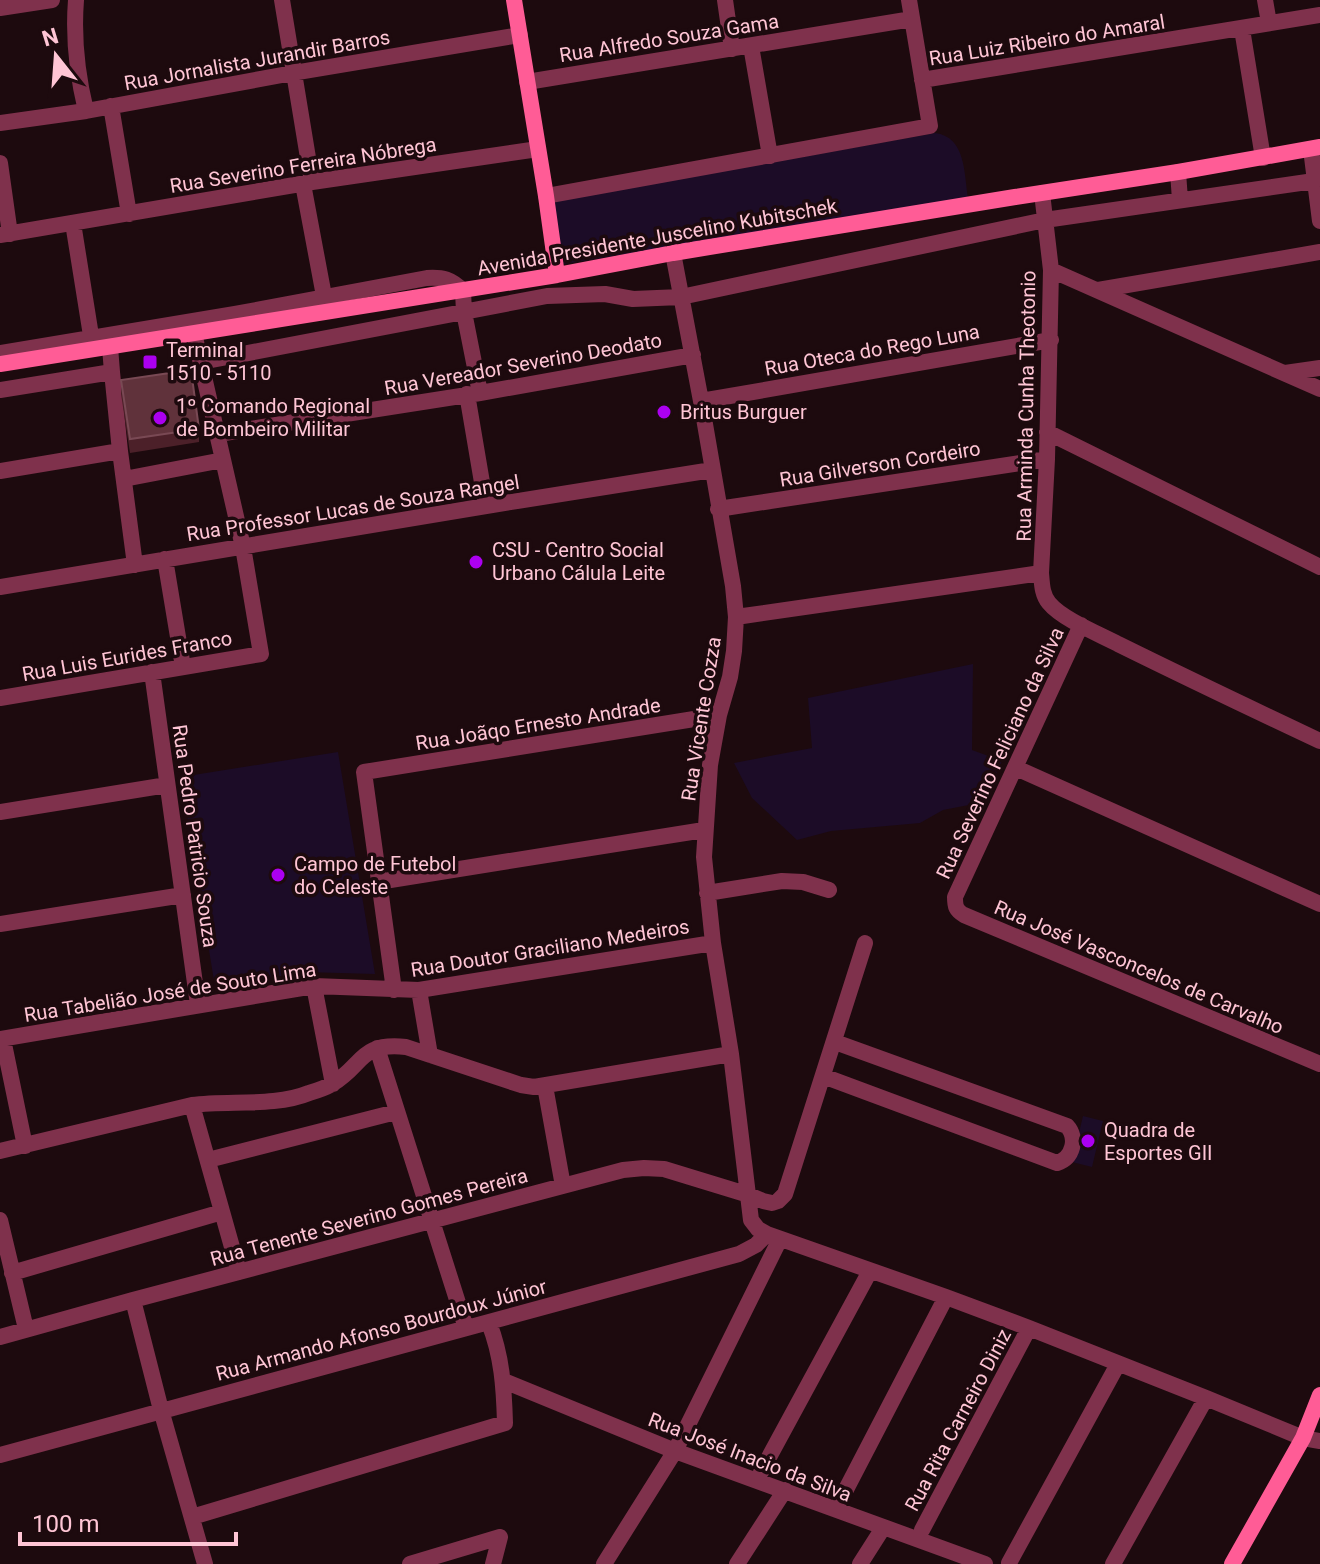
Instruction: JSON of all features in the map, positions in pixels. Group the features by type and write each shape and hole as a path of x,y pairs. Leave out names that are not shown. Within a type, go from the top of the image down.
{"main road":[{"path":"514,0 557,275"},
{"name":"Avenida Presidente Juscelino Kubitschek","path":"4,360 194,333 237,320 317,313 352,299 463,291 673,253 1315,148"},
{"path":"1232,1564 1303,1438 1320,1395"}],"street":[{"path":"0,8 52,0"},
{"path":"76,0 75,44 86,111"},
{"path":"282,0 324,296"},
{"path":"725,0 732,49"},
{"path":"546,196 930,126 909,0"},
{"path":"1265,0 1269,23"},
{"name":"Rua Luiz Ribeiro do Amaral","path":"922,80 1320,15"},
{"name":"Rua Alfredo Souza Gama","path":"527,82 912,19"},
{"path":"1242,29 1263,158"},
{"name":"Rua Jornalista Jurandir Barros","path":"0,123 86,111 520,35"},
{"path":"751,46 770,156"},
{"path":"111,106 129,214"},
{"path":"1315,148 1314,181 1320,221"},
{"name":"Rua Severino Ferreira Nóbrega","path":"5,234 308,183 538,149"},
{"path":"0,163 5,234"},
{"path":"1178,172 1180,200"},
{"path":"201,362 547,296 605,294 633,299 681,297 1045,220 1314,181"},
{"name":"Rua Arminda Cunha Theotonio","path":"1041,573 1051,340 1051,270 1042,193"},
{"path":"73,223 98,345 112,372 135,565"},
{"path":"1096,291 1320,252"},
{"name":"Rua Vicente Cozza","path":"673,253 736,617 730,677 710,765 704,830 707,893 751,1220 758,1229 774,1236"},
{"path":"1051,270 1320,389"},
{"path":"463,291 486,506"},
{"path":"98,345 237,320 324,296 352,299"},
{"path":"317,313 320,340"},
{"path":"237,320 245,353"},
{"path":"194,333 243,547"},
{"name":"Rua Oteca do Rego Luna","path":"701,401 1051,340"},
{"name":"Rua Vereador Severino Deodato","path":"218,434 693,355"},
{"path":"4,360 6,389 112,372"},
{"path":"1284,373 1320,368"},
{"path":"1047,432 1320,567"},
{"path":"0,471 120,451"},
{"name":"Rua Gilverson Cordeiro","path":"718,509 1047,459"},
{"path":"124,479 223,460"},
{"name":"Rua Professor Lucas de Souza Rangel","path":"0,587 712,470"},
{"name":"Rua Luis Eurides Franco","path":"0,698 261,654 243,547"},
{"path":"165,559 183,667"},
{"path":"736,617 1041,573 1046,601 1056,610 1190,680 1320,741"},
{"name":"Rua Severino Feliciano da Silva","path":"955,897 1081,625"},
{"name":"Rua Pedro Patricio Souza","path":"152,672 198,1005"},
{"name":"Rua Joãqo Ernesto Andrade","path":"378,882 364,772 719,715"},
{"path":"1016,768 1320,904"},
{"path":"0,812 167,785"},
{"path":"394,990 378,882 704,830"},
{"path":"707,893 782,881 803,882 829,890"},
{"path":"0,924 183,895"},
{"name":"Rua José Vasconcelos de Carvalho","path":"955,897 955,907 964,915 1320,1064"},
{"name":"Rua Doutor Graciliano Medeiros","path":"394,990 419,990 713,943"},
{"path":"835,1042 1067,1126 1073,1138 1070,1154 1065,1161 1057,1163 823,1076 865,943"},
{"path":"314,986 333,1084"},
{"name":"Rua Tabelião José de Souto Lima","path":"1,1039 314,986 394,990"},
{"path":"419,990 430,1055"},
{"path":"1,1039 25,1146"},
{"path":"0,1151 192,1105 280,1100 305,1095 333,1084 365,1054 390,1046 406,1047 521,1085 545,1086 731,1054"},
{"path":"377,1048 466,1328"},
{"name":"Rua Tenente Severino Gomes Pereira","path":"0,1337 623,1170 664,1169 772,1203 785,1194 823,1076"},
{"path":"545,1086 563,1186"},
{"path":"192,1105 239,1272"},
{"path":"208,1160 396,1112"},
{"path":"12,1273 222,1212"},
{"path":"0,1220 26,1329"},
{"path":"604,1564 675,1451 774,1236"},
{"name":"Rua Rita Carneiro Diniz","path":"774,1236 1029,1328 1303,1438 1320,1441"},
{"name":"Rua Armando Afonso Bourdoux Júnior","path":"0,1455 739,1254 774,1236"},
{"path":"761,1472 870,1271"},
{"path":"840,1501 946,1297"},
{"path":"133,1300 205,1564"},
{"path":"192,1517 505,1423 504,1381 489,1323"},
{"name":"Rua Rita Carneiro Diniz","path":"922,1530 1029,1328"},
{"path":"1009,1563 1118,1364"},
{"name":"Rua José Inacio da Silva","path":"504,1381 675,1451 984,1564"},
{"path":"1113,1564 1206,1398"},
{"path":"737,1564 785,1490"},
{"path":"860,1564 883,1528"},
{"path":"410,1564 500,1537 493,1564"}],"shaded area":[{"path":"935,133 953,141 958,149 968,198 564,264 551,202"},
{"path":"973,664 972,750 1002,761 984,802 943,810 920,823 831,831 797,840 752,798 734,763 812,748 808,698"},
{"name":"Campo de Futebol do Celeste","path":"338,752 375,974 305,972 215,987 181,777"},
{"name":"Quadra de Esportes GII","path":"1083,1116 1103,1121 1092,1167 1072,1162"}],"building":[{"name":"1º Comando Regional de Bombeiro Militar","path":"191,370 199,429 130,439 121,380"}],"place":[{"name":"Terminal 1510 - 5110","path":"150,362"},
{"name":"Britus Burguer","path":"664,412"},
{"name":"1º Comando Regional de Bombeiro Militar","path":"160,418"},
{"name":"CSU - Centro Social Urbano Cálula Leite","path":"476,562"},
{"name":"Campo de Futebol do Celeste","path":"278,875"},
{"name":"Quadra de Esportes GII","path":"1088,1141"}]}
